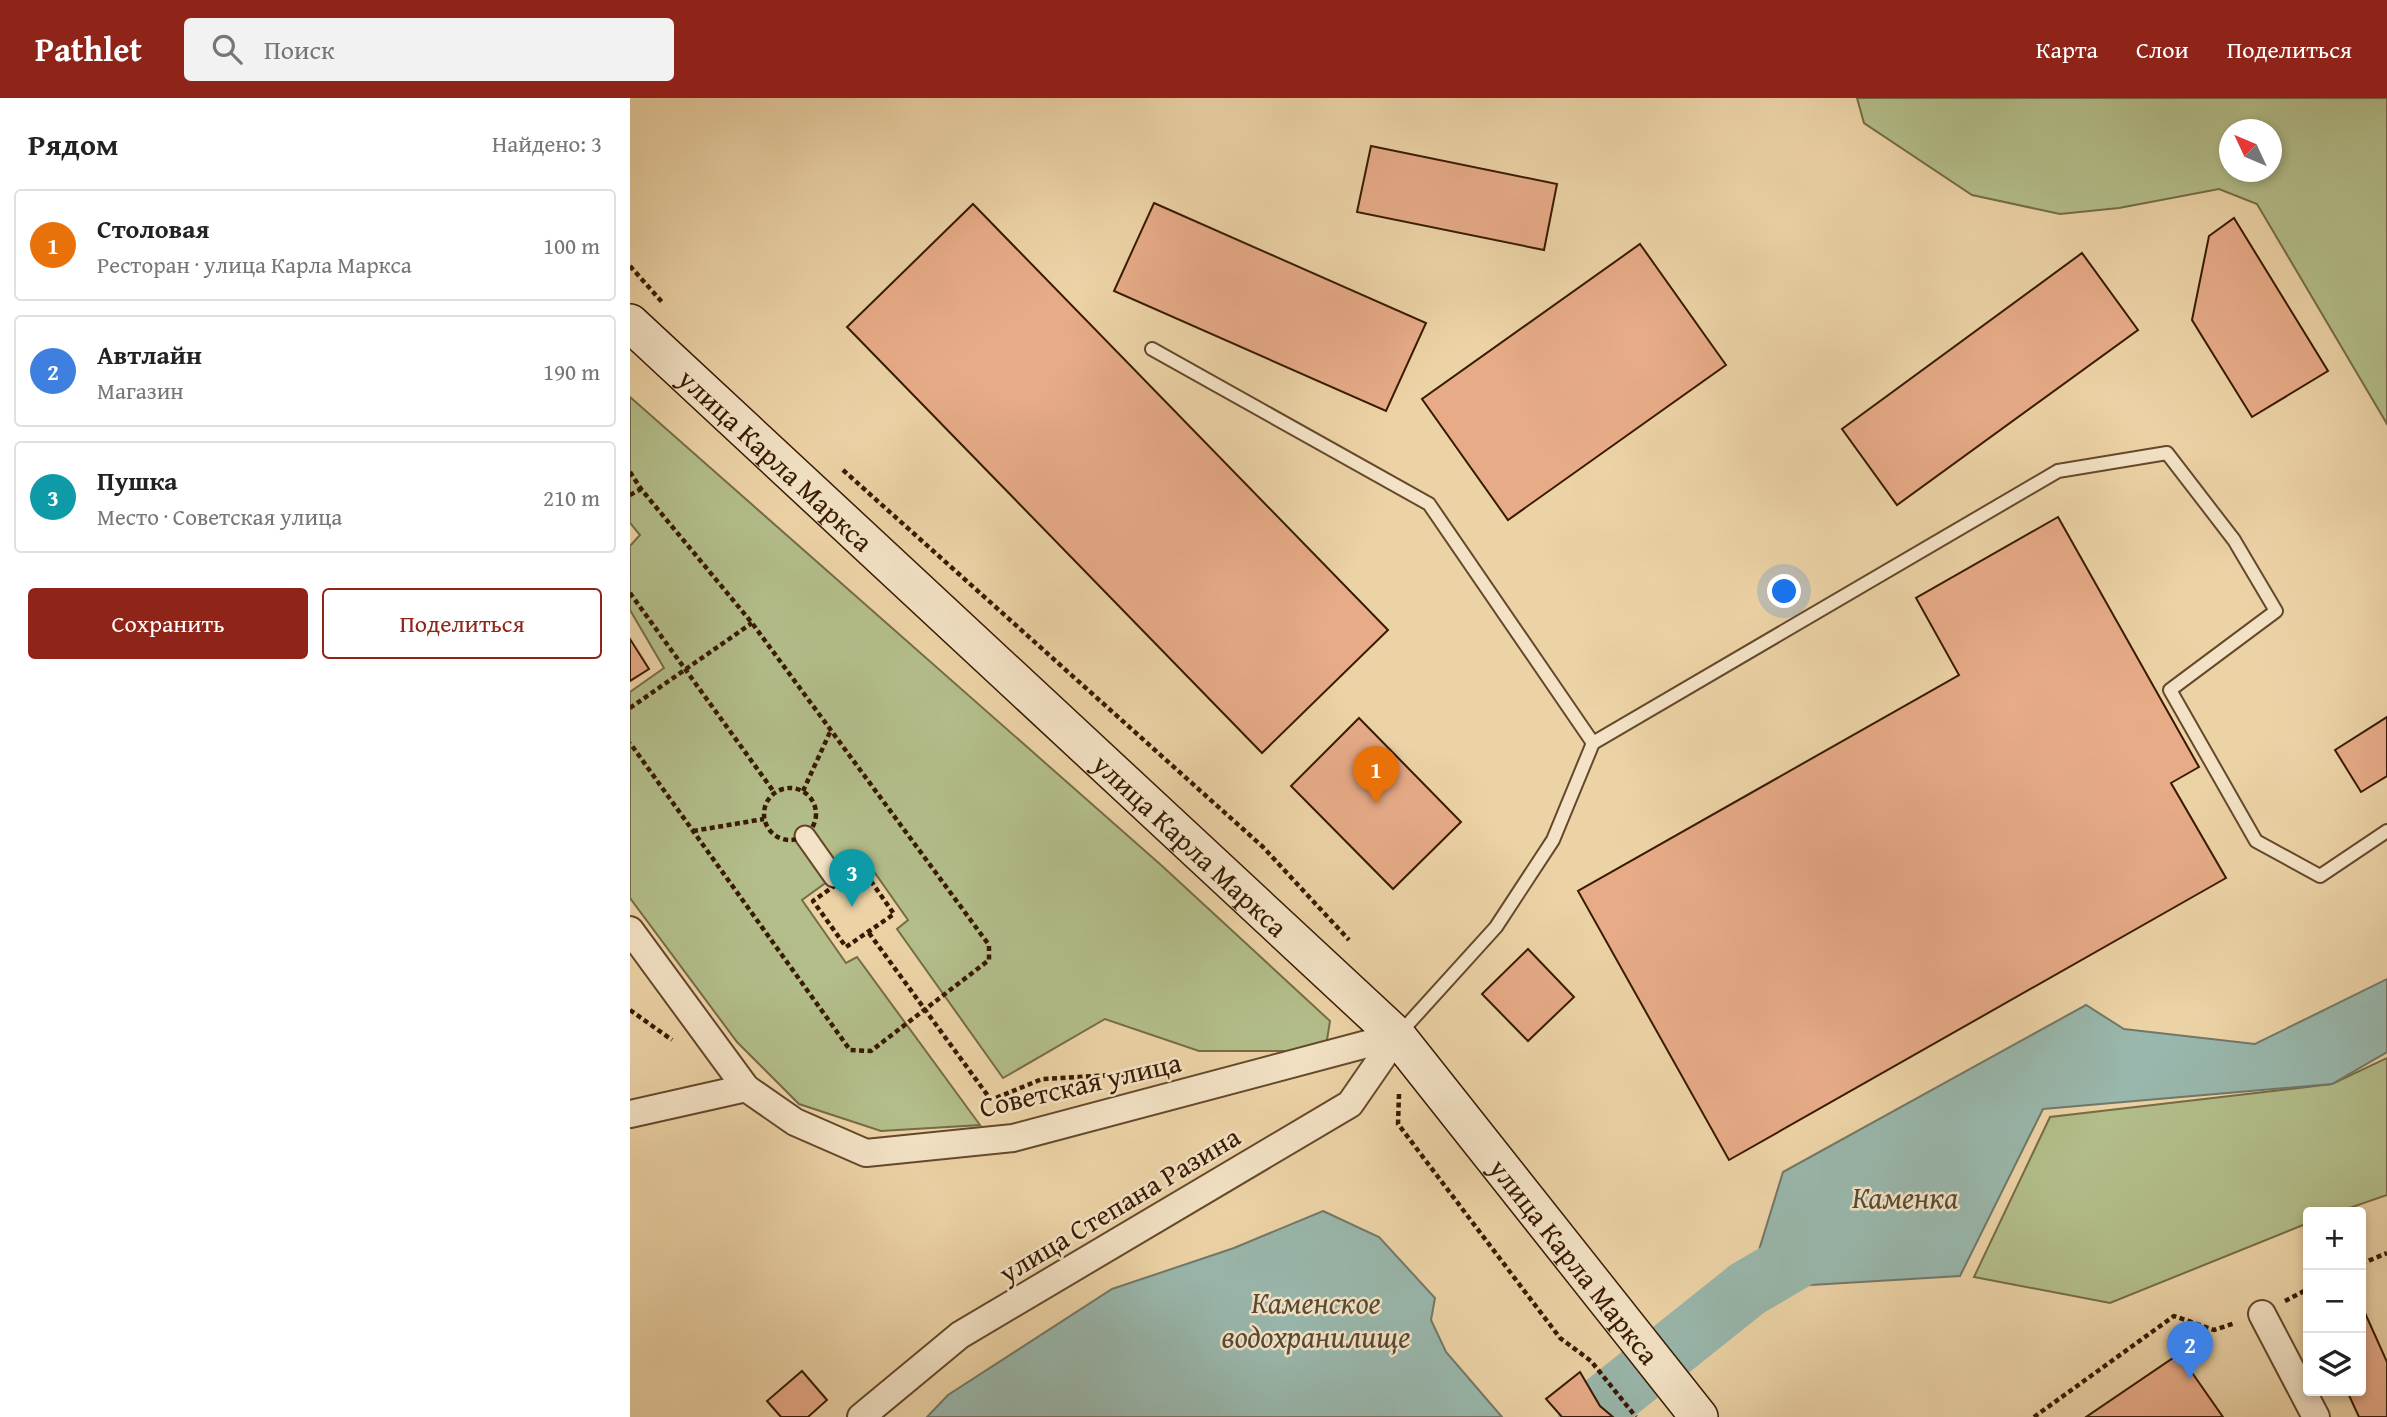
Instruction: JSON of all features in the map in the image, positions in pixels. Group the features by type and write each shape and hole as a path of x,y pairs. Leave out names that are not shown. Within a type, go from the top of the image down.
{"main road":[{"name":"улица Карла Маркса","path":"630,323 1396,1037 1699,1417"}],"street":[{"path":"805,836 834,877"},
{"name":"Советская улица","path":"630,930 746,1088 795,1122 866,1153 1013,1138 1396,1037"},
{"name":"улица Степана Разина","path":"861,1417 960,1335 1350,1104 1396,1037"},
{"path":"630,1114 746,1088"},
{"path":"2262,1314 2316,1417"}],"lane":[{"path":"1152,349 1429,504 1593,743"},
{"path":"1396,1037 1496,927 1553,840 1593,743 2058,471 2167,453 2234,540 2276,611 2170,690 2256,841 2320,876 2387,831"}],"path":[{"path":"630,266 664,305"},
{"path":"842,469 1263,848 1356,948"},
{"path":"630,472 641,489 752,623 831,730 989,945 989,960 871,1051 850,1050 630,743"},
{"path":"630,495 641,489"},
{"path":"630,593 774,792"},
{"path":"630,708 752,623"},
{"path":"803,791 831,730"},
{"path":"693,831 764,819"},
{"path":"861,867 894,914 869,933 846,947 813,901 861,867"},
{"path":"869,933 991,1100"},
{"path":"1400,1092 1398,1124 1560,1338 1591,1361 1636,1417"},
{"path":"2366,1262 2387,1253"},
{"path":"2034,1417 2174,1316 2214,1330 2262,1314 2303,1292"}],"green space":[{"path":"1857,98 2387,98 2387,424 2257,204 2219,189 2119,208 2060,214 1972,195 1864,123"},
{"path":"630,397 1161,865 1330,1021 1327,1040 1311,1051 1199,1051 1105,1019 1003,1078 897,929 908,920 863,856 802,900 846,963 857,957 980,1125 881,1131 799,1104 737,1042 630,898 630,692 664,668 630,610 630,546 640,535 630,523"},
{"path":"2387,1058 2387,1195 2352,1207 2303,1207 2303,1225 2110,1303 1974,1277 2050,1117 2332,1084"}],"water":[{"name":"Каменка","path":"2387,979 2387,1052 2332,1084 2043,1109 1960,1276 1747,1289 1783,1172 2086,1005 2124,1029 2255,1044"},
{"name":"Каменское водохранилище","path":"1323,1211 1379,1237 1435,1298 1431,1320 1446,1352 1502,1417 927,1417 948,1395 1112,1289 1234,1248"}],"building":[{"path":"1371,146 1557,184 1544,250 1357,212"},
{"path":"1154,203 1426,323 1386,411 1114,291"},
{"path":"973,204 1388,630 1262,753 847,327"},
{"path":"2234,218 2328,371 2252,417 2192,320 2209,236"},
{"path":"1640,244 1726,365 1508,520 1422,399"},
{"path":"2082,253 2138,330 1897,505 1842,429"},
{"path":"2058,517 2199,767 2171,783 2226,878 1729,1160 1578,891 1959,675 1916,598"},
{"path":"630,639 649,669 630,681"},
{"path":"2387,717 2387,776 2361,792 2335,750"},
{"path":"1359,718 1461,822 1393,889 1291,786"},
{"path":"1528,949 1574,997 1528,1041 1482,994"},
{"path":"2366,1315 2387,1362 2387,1417 2359,1417 2349,1396 2366,1396"},
{"path":"2179,1354 2223,1417 2086,1417"},
{"path":"802,1371 827,1400 808,1417 781,1417 767,1401"},
{"path":"1580,1372 1600,1406 1613,1417 1562,1417 1546,1399"}],"waterway":[{"name":"Каменка","path":"1587,1417 1747,1289 1815,1249"}],"place":[{"name":"Столовая","path":"1376,804"},
{"name":"Пушка","path":"852,907"},
{"name":"Автлайн","path":"2190,1379"}]}
